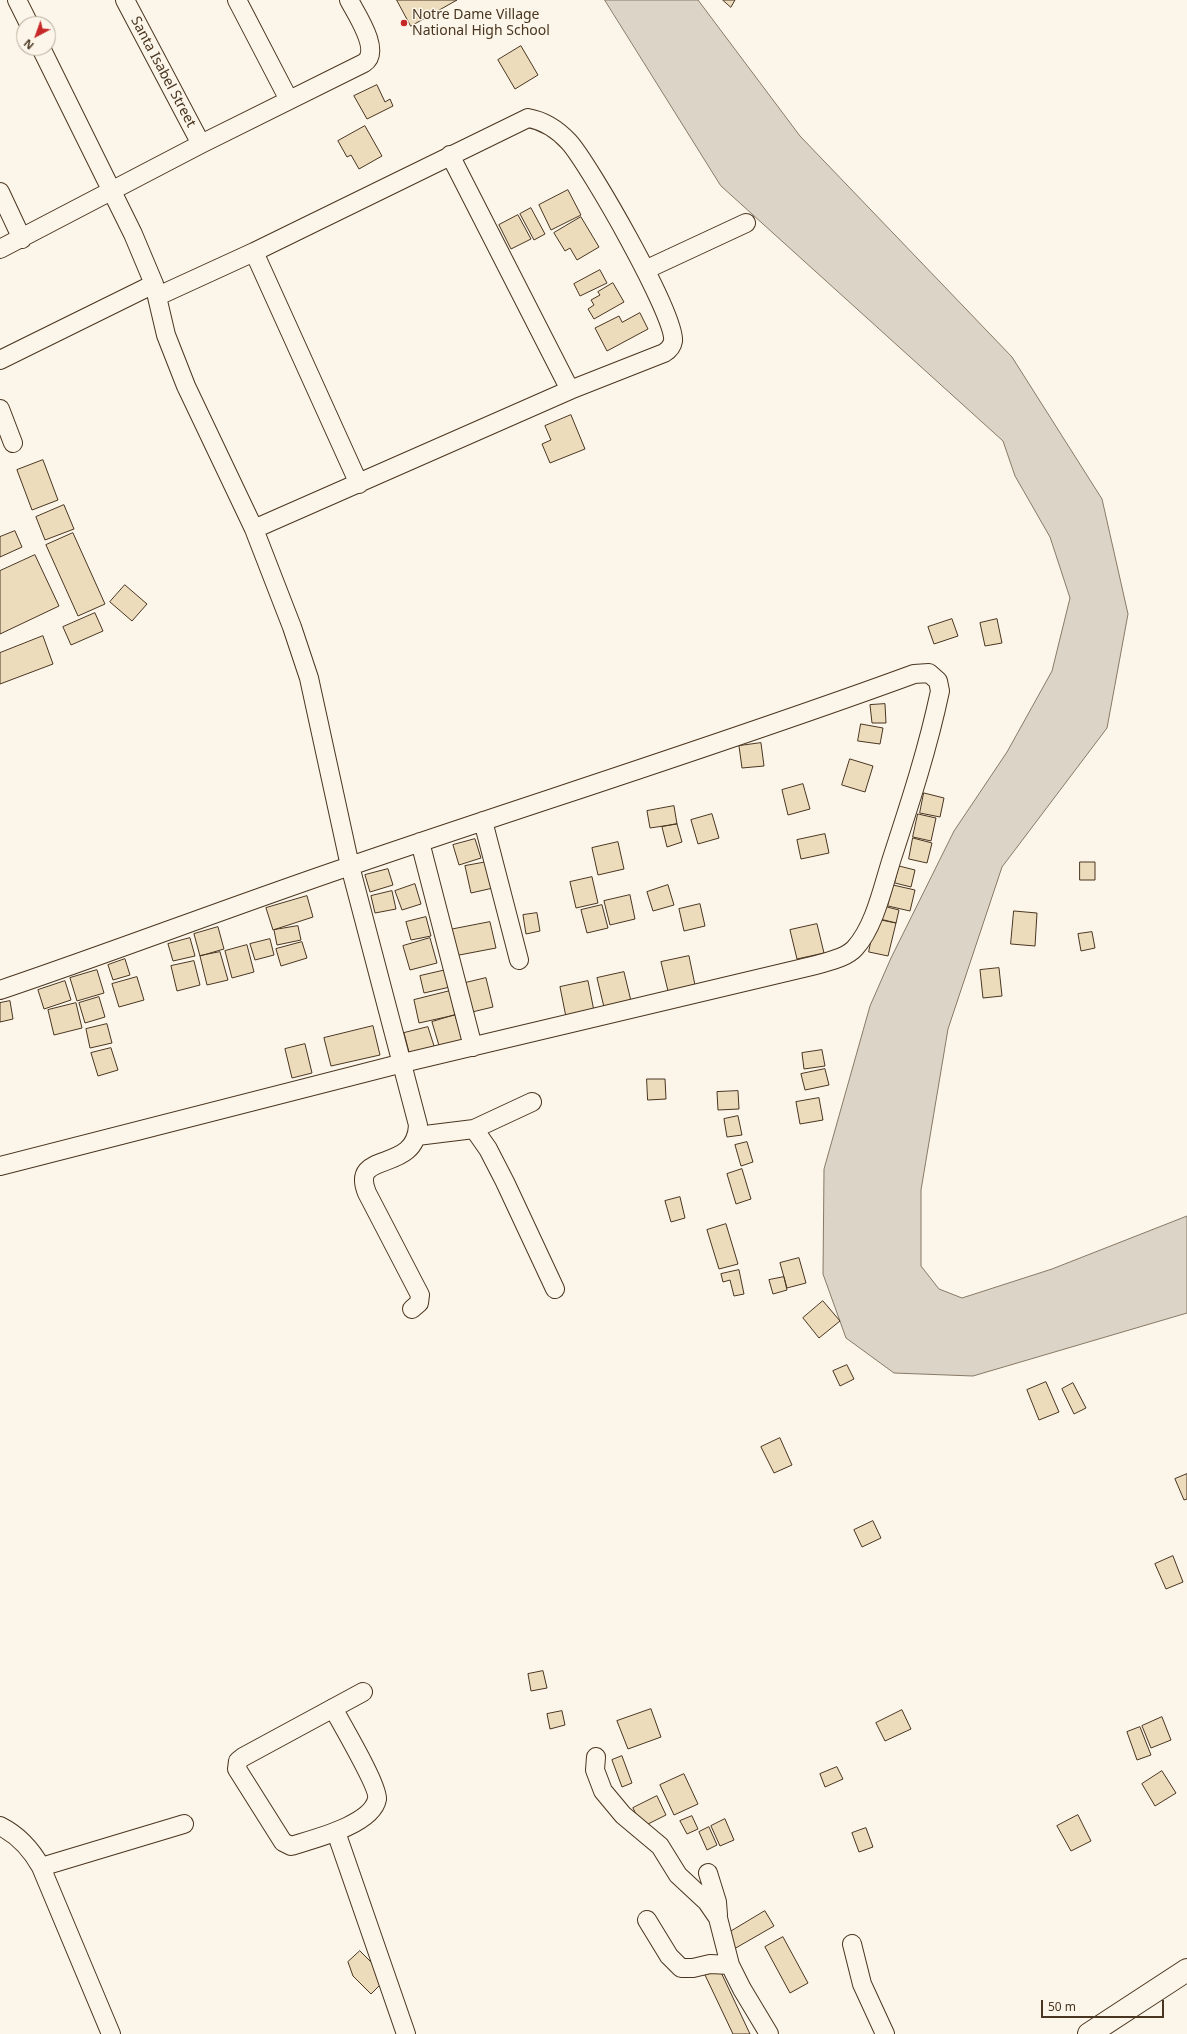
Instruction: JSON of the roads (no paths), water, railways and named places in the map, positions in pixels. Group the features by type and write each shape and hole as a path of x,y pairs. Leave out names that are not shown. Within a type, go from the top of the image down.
{"main road":[{"path":"1089,2034 1187,1970"}],"street":[{"path":"17,0 25,16"},
{"name":"Santa Isabel Street","path":"125,0 201,144"},
{"path":"237,0 289,100"},
{"path":"0,249 22,239 201,144 368,61 371,47 349,0"},
{"path":"45,56 112,190 156,290 166,335 186,386 254,529 292,627 309,678 350,866 418,1125 417,1136 408,1150 393,1159 373,1166 364,1175 363,1179 367,1192 420,1295 419,1303 412,1309"},
{"path":"0,360 156,290 254,252 528,118 543,121 558,131 582,160 653,283 671,326 673,341 671,348 664,353 570,390 254,529"},
{"path":"450,155 570,390"},
{"path":"0,192 22,239"},
{"path":"645,270 746,223"},
{"path":"254,252 359,484"},
{"path":"0,410 13,443"},
{"path":"0,990 123,948 350,866 816,710 914,674 929,674 938,681 939,696 921,766 885,881 869,927 858,943 850,951 816,965 402,1064 0,1166"},
{"path":"484,821 519,960"},
{"path":"420,842 473,1047"},
{"path":"417,1136 474,1129 532,1102"},
{"path":"474,1129 488,1149 502,1175 555,1289"},
{"path":"333,1708 377,1795 375,1805 364,1816 336,1832 291,1846 287,1845 283,1842 236,1766 238,1761 243,1757 333,1708 363,1692"},
{"path":"596,1757 595,1770 603,1791 624,1815 660,1846 678,1875 707,1902 718,1918"},
{"path":"41,1867 184,1824"},
{"path":"0,1826 10,1831 25,1844 41,1867 111,2034"},
{"path":"336,1832 406,2034"},
{"path":"708,1873 717,1902 718,1918 730,1965 742,1989 769,2034"},
{"path":"647,1920 669,1956 681,1968 693,1968 710,1964 730,1965"},
{"path":"852,1944 862,1984 885,2034"}],"place":[{"name":"Notre Dame Village National High School","path":"404,23"}]}
